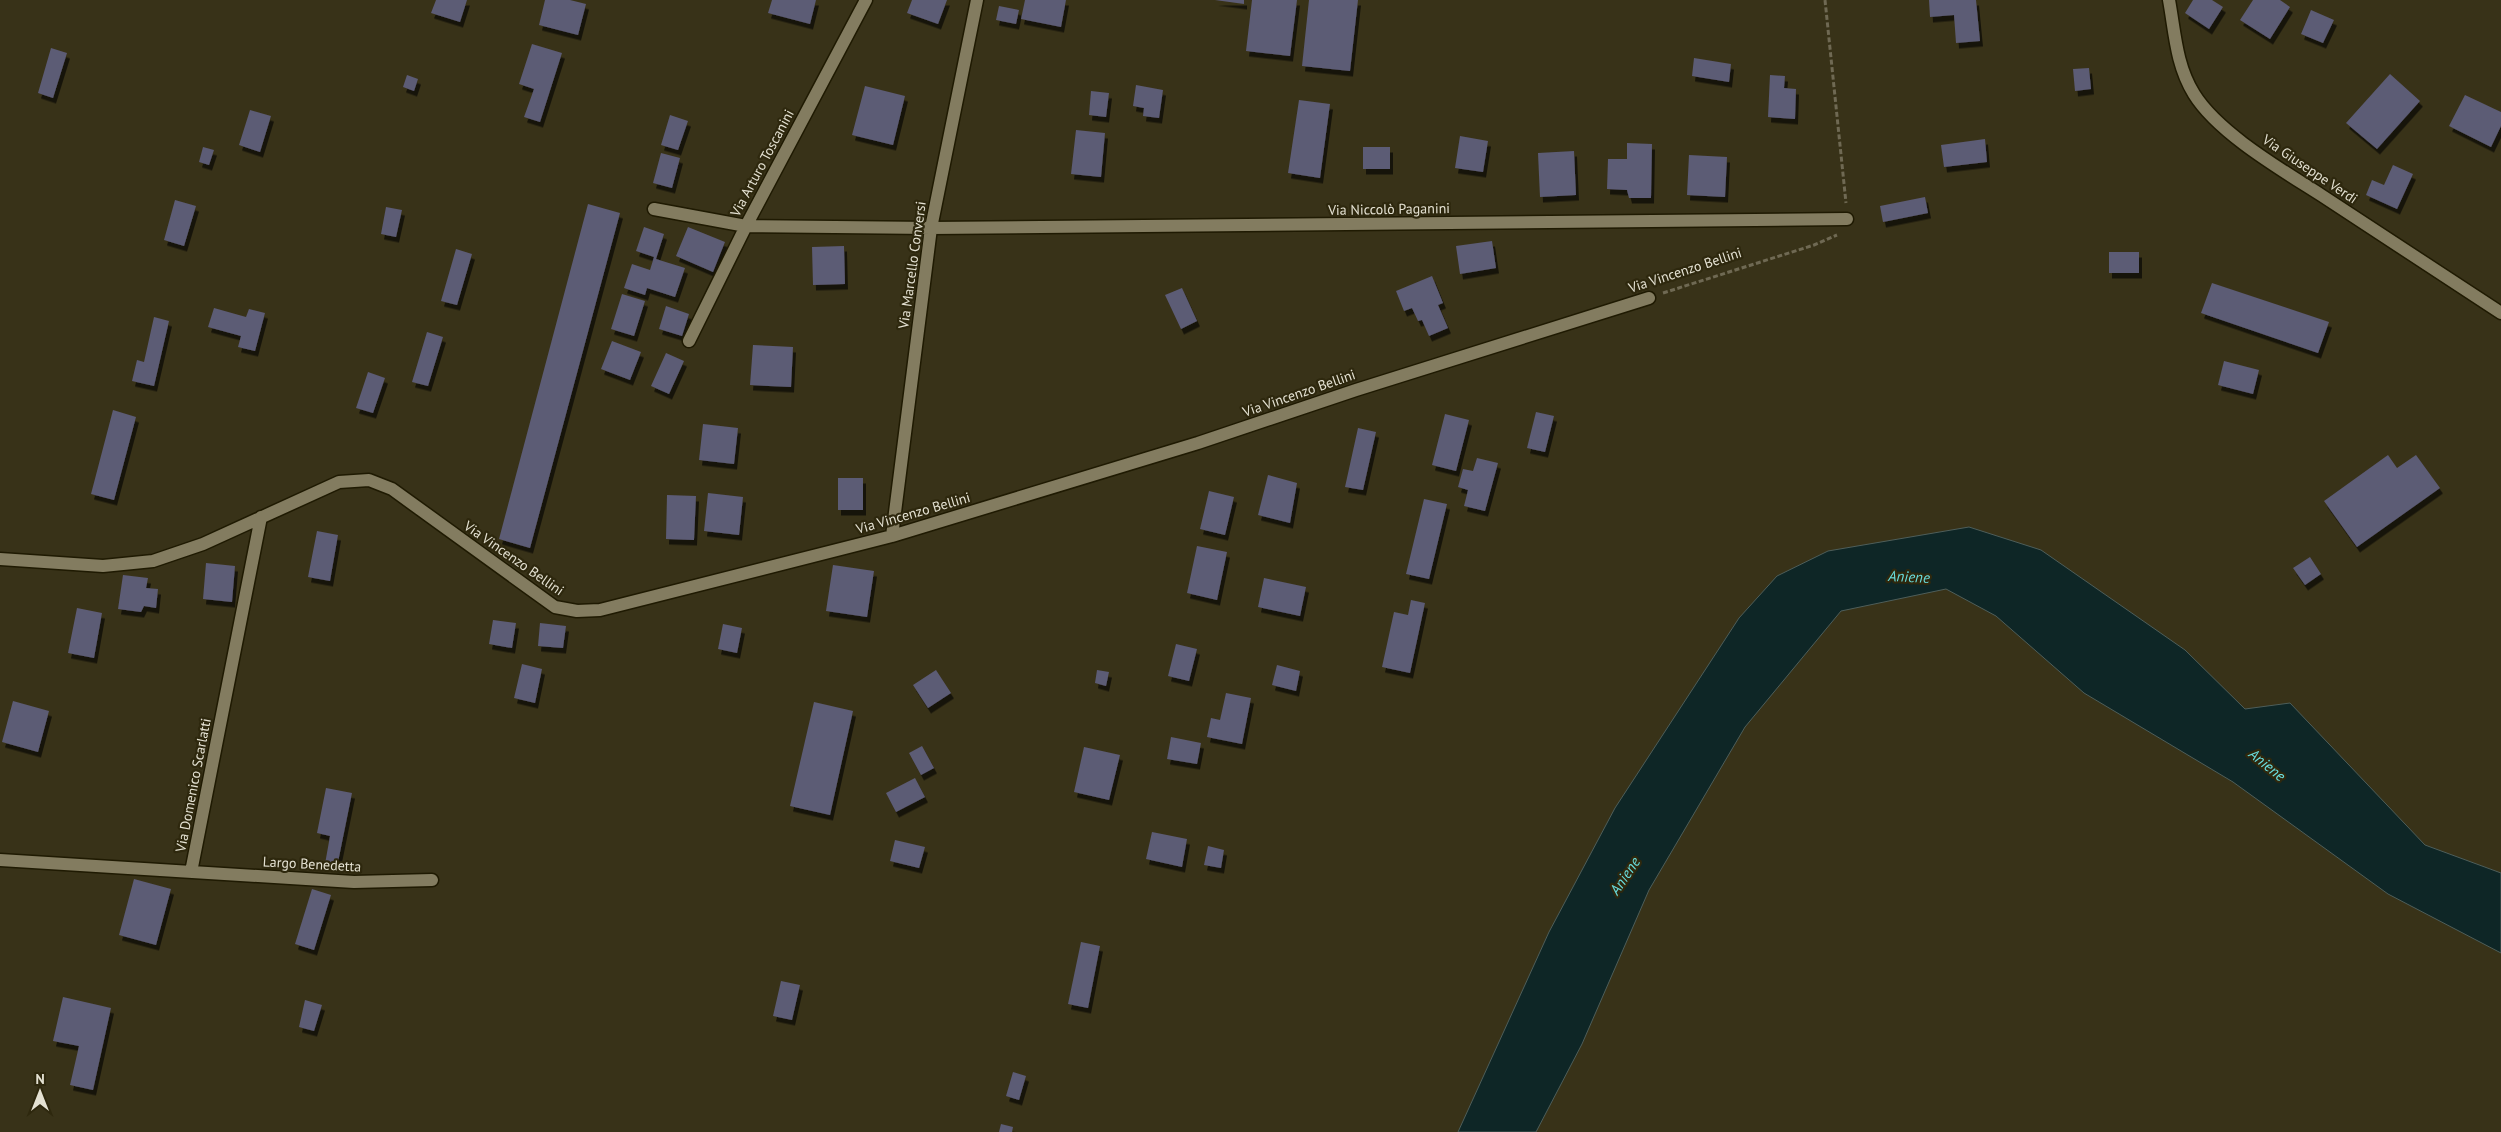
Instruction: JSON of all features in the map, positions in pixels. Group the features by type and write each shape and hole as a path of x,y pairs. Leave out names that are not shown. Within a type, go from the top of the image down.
{"street":[{"name":"Via Arturo Toscanini","path":"689,341 746,226 866,0"},
{"name":"Via Marcello Conversi","path":"892,536 930,228 977,0"},
{"name":"Via Giuseppe Verdi","path":"2169,0 2176,51 2183,73 2194,96 2208,113 2267,160 2501,313"},
{"name":"Via Niccolò Paganini","path":"654,209 746,226 930,228 1848,219"},
{"name":"Via Vincenzo Bellini","path":"0,559 103,566 153,561 203,544 339,482 360,479 377,482 402,495 555,607 577,611 616,607 892,536 1198,443 1356,390 1649,298"},
{"name":"Via Domenico Scarlatti","path":"0,860 191,872 261,517"},
{"name":"Largo Benedetta","path":"191,872 354,882 432,880"}],"path":[{"path":"1825,0 1848,219"},
{"name":"Via Vincenzo Bellini","path":"1649,298 1822,243 1843,230 1848,219"}],"water":[{"name":"Aniene","path":"1969,527 2041,550 2185,650 2245,709 2290,703 2425,845 2501,873 2501,953 2388,894 2233,782 2084,693 1996,616 1946,589 1841,611 1745,727 1649,890 1582,1044 1536,1132 1458,1132 1549,932 1615,808 1739,618 1777,576 1828,551"}],"building":[{"path":"436,0 467,0 460,22 431,13"},
{"path":"545,0 570,0 586,4 578,35 539,25"},
{"path":"772,0 816,0 810,24 768,13"},
{"path":"912,0 947,0 938,24 907,13"},
{"path":"1025,0 1066,0 1061,27 1021,19"},
{"path":"1215,0 1244,0 1244,4"},
{"path":"1252,0 1297,0 1290,56 1246,51"},
{"path":"1309,0 1358,0 1350,71 1302,66"},
{"path":"1929,0 1976,0 1980,41 1956,43 1954,15 1930,17"},
{"path":"2193,0 2212,0 2223,7 2209,29 2185,13"},
{"path":"2253,0 2280,0 2290,7 2270,39 2240,20"},
{"path":"999,6 1019,10 1016,24 996,20"},
{"path":"2311,10 2334,20 2323,43 2301,34"},
{"path":"532,44 562,53 540,122 524,117 534,89 519,84"},
{"path":"51,48 67,53 53,98 38,93"},
{"path":"1694,58 1731,64 1729,82 1692,76"},
{"path":"2089,68 2091,89 2075,91 2073,69"},
{"path":"2390,74 2420,101 2377,149 2346,123"},
{"path":"407,75 418,79 414,91 403,87"},
{"path":"1770,75 1785,76 1784,88 1796,89 1795,119 1768,117"},
{"path":"1136,85 1163,90 1159,118 1143,116 1144,108 1133,106"},
{"path":"865,86 905,96 893,145 852,135"},
{"path":"1091,91 1109,93 1106,117 1089,115"},
{"path":"2465,95 2501,112 2501,126 2491,147 2449,126"},
{"path":"1299,100 1330,104 1320,178 1288,173"},
{"path":"250,110 271,116 260,152 239,145"},
{"path":"670,115 688,121 678,150 661,145"},
{"path":"1076,130 1105,133 1101,177 1071,174"},
{"path":"1460,136 1488,141 1483,172 1455,168"},
{"path":"1985,139 1987,162 1944,167 1941,145"},
{"path":"1627,143 1652,144 1651,198 1629,198 1627,190 1607,189 1608,159 1627,159"},
{"path":"203,147 214,150 209,165 199,162"},
{"path":"1363,147 1390,147 1390,169 1363,169"},
{"path":"1574,151 1576,195 1540,197 1538,153"},
{"path":"661,153 680,158 672,188 653,183"},
{"path":"1689,155 1727,157 1725,197 1687,195"},
{"path":"2393,165 2413,174 2397,209 2366,195 2372,180 2384,185"},
{"path":"1925,197 1928,213 1883,222 1880,206"},
{"path":"175,200 196,206 184,246 164,240"},
{"path":"588,204 620,213 530,548 499,539"},
{"path":"386,207 402,210 396,237 381,234"},
{"path":"644,227 664,234 656,259 685,268 675,297 647,288 645,295 624,288 632,264 650,270 654,257 636,251"},
{"path":"688,227 725,242 713,272 676,256"},
{"path":"1492,241 1496,268 1460,274 1456,246"},
{"path":"844,246 845,284 813,285 812,247"},
{"path":"456,249 472,254 457,305 441,301"},
{"path":"2109,252 2139,252 2139,273 2109,273"},
{"path":"1432,276 1443,303 1438,305 1448,328 1429,336 1422,320 1418,321 1412,308 1404,311 1396,291"},
{"path":"2212,283 2329,322 2318,353 2201,313"},
{"path":"1182,288 1197,321 1181,329 1165,295"},
{"path":"622,294 645,301 634,336 611,329"},
{"path":"666,306 689,314 682,336 659,329"},
{"path":"214,308 246,317 249,309 265,313 255,351 238,347 241,336 208,327"},
{"path":"154,317 169,321 154,386 132,381 137,360 144,362"},
{"path":"427,332 443,337 428,386 412,382"},
{"path":"612,341 641,352 630,380 601,369"},
{"path":"753,345 793,347 791,387 750,385"},
{"path":"666,353 684,361 669,394 651,386"},
{"path":"2224,361 2259,370 2253,394 2218,385"},
{"path":"368,372 385,378 373,413 356,408"},
{"path":"113,410 136,417 114,500 91,494"},
{"path":"1536,412 1554,416 1545,452 1527,448"},
{"path":"1445,414 1469,420 1456,471 1432,465"},
{"path":"703,424 738,428 734,464 699,460"},
{"path":"1358,428 1376,432 1363,490 1345,487"},
{"path":"2388,455 2397,468 2416,455 2440,488 2357,547 2324,501"},
{"path":"1477,458 1498,463 1485,511 1464,506 1468,490 1458,487 1463,469 1473,471"},
{"path":"1268,475 1297,483 1290,523 1258,515"},
{"path":"838,478 863,478 863,510 838,510"},
{"path":"1209,491 1234,497 1225,535 1200,529"},
{"path":"708,493 743,497 739,535 704,531"},
{"path":"667,495 696,496 694,540 666,539"},
{"path":"1424,499 1447,504 1429,579 1406,574"},
{"path":"317,531 338,535 330,581 308,577"},
{"path":"1197,546 1227,552 1217,600 1187,593"},
{"path":"2310,557 2321,574 2305,585 2293,568"},
{"path":"206,563 235,566 232,602 203,599"},
{"path":"833,565 874,571 867,617 826,611"},
{"path":"123,575 148,578 146,588 158,589 156,608 144,606 141,612 118,609"},
{"path":"1264,578 1306,587 1300,616 1258,607"},
{"path":"1411,600 1425,603 1410,673 1382,667 1394,612 1408,615"},
{"path":"77,608 102,613 94,658 68,653"},
{"path":"493,620 516,623 512,648 489,644"},
{"path":"540,623 566,626 563,648 538,646"},
{"path":"723,624 742,628 737,653 718,649"},
{"path":"1176,644 1197,649 1189,681 1168,676"},
{"path":"522,664 542,669 535,703 514,698"},
{"path":"1277,665 1300,671 1296,691 1272,685"},
{"path":"936,670 951,693 928,708 913,685"},
{"path":"1097,670 1109,672 1106,686 1095,683"},
{"path":"1226,693 1251,698 1242,744 1207,737 1211,718 1220,720"},
{"path":"13,701 49,711 38,752 2,742"},
{"path":"814,702 853,711 830,815 790,806"},
{"path":"1171,737 1201,743 1197,764 1167,759"},
{"path":"922,746 934,768 921,775 909,753"},
{"path":"1084,747 1120,755 1109,800 1074,792"},
{"path":"915,778 925,797 896,812 886,793"},
{"path":"326,788 352,793 337,867 325,864 330,836 317,833"},
{"path":"1152,832 1187,839 1182,867 1146,859"},
{"path":"895,840 925,847 919,868 890,861"},
{"path":"1208,846 1224,850 1221,868 1204,865"},
{"path":"134,879 171,889 156,945 119,935"},
{"path":"312,889 331,895 314,950 295,944"},
{"path":"1081,942 1100,946 1088,1008 1068,1004"},
{"path":"781,981 800,985 792,1020 773,1016"},
{"path":"63,997 111,1008 93,1090 70,1085 79,1046 53,1041"},
{"path":"305,1000 322,1005 314,1031 299,1027"},
{"path":"1013,1072 1026,1076 1019,1100 1006,1096"},
{"path":"1001,1124 1013,1127 1012,1132 999,1132"}]}
